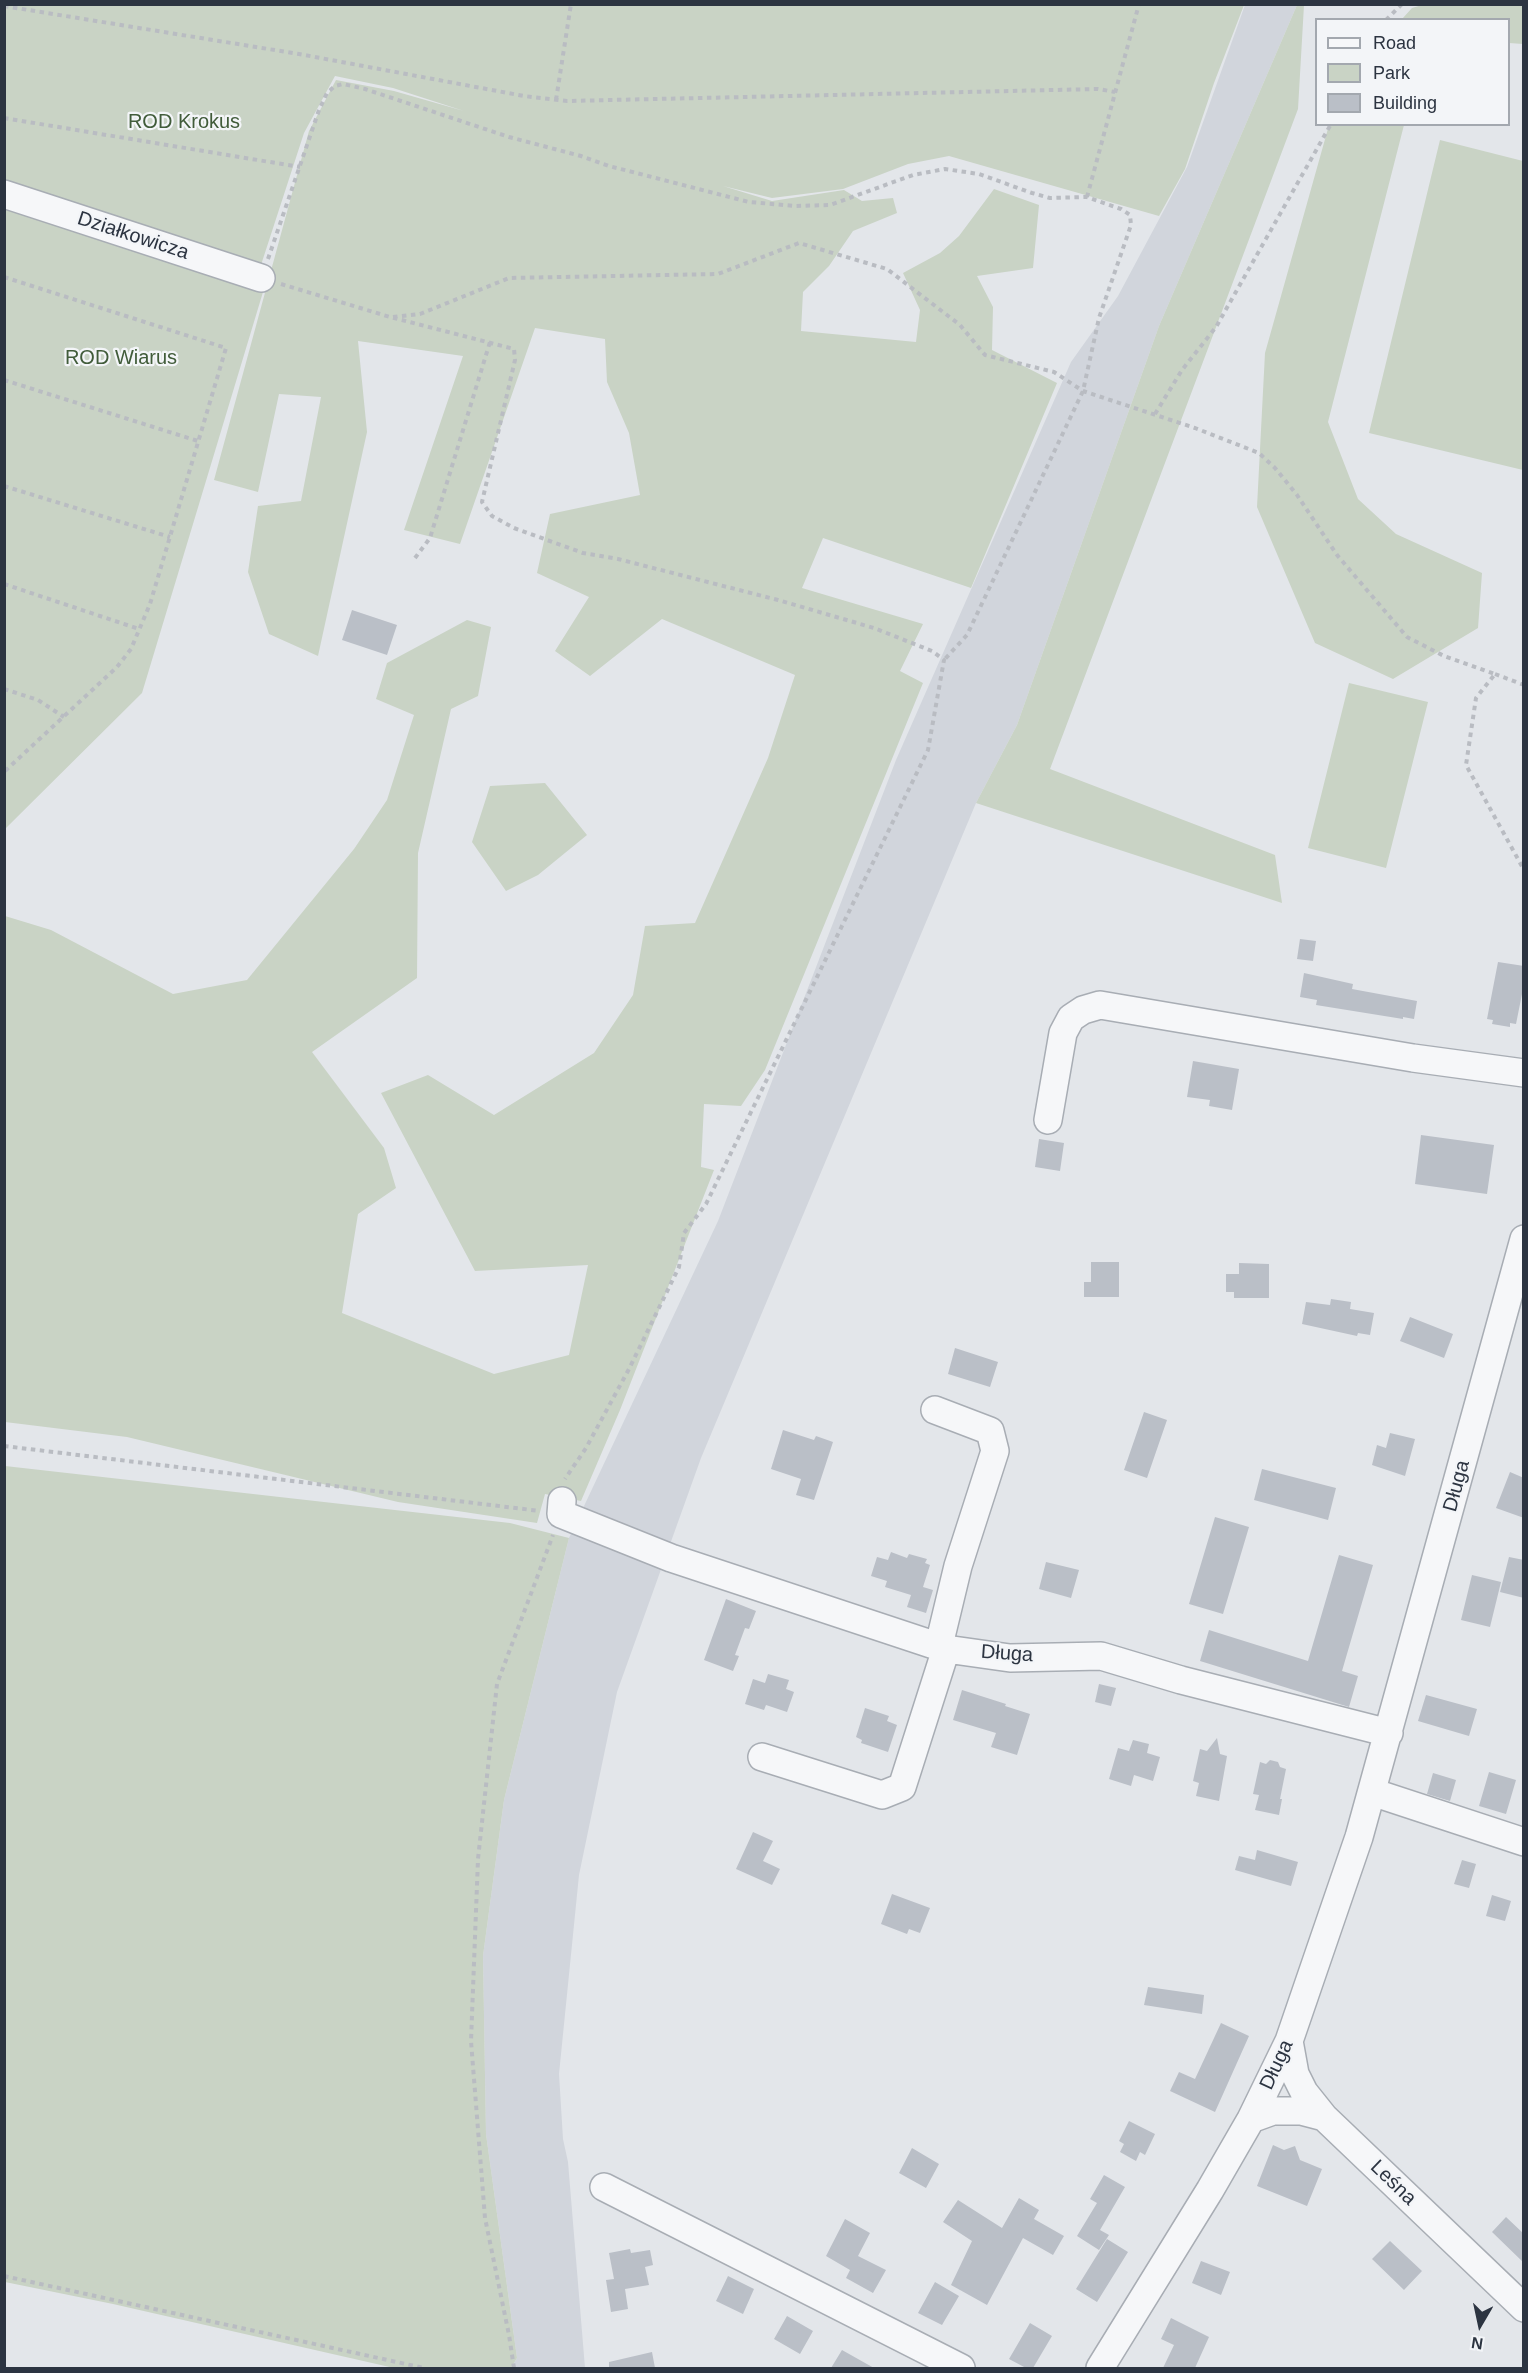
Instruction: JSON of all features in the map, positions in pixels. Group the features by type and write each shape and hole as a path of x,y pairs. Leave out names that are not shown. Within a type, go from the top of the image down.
{"street":[{"name":"Działkowicza","path":"4,194 261,278"},
{"path":"1048,1120 1063,1033 1071,1018 1083,1010 1100,1005 1413,1058 1524,1074"},
{"name":"Długa","path":"1100,2368 1210,2190 1251,2119 1289,2041 1359,1837 1524,1239"},
{"path":"762,1758 882,1795 902,1787 942,1647 958,1566 995,1451 990,1431 935,1410"},
{"name":"Długa","path":"568,1512 671,1558 942,1647 1010,1658 1101,1656 1182,1680 1389,1733"},
{"path":"1372,1792 1524,1842"},
{"name":"Leśna","path":"1289,2041 1295,2074 1304,2092 1324,2117 1524,2307"},
{"path":"1251,2119 1273,2110 1301,2111 1324,2117"},
{"path":"604,2187 961,2368"}],"path":[{"path":"555,100 571,4"},
{"path":"1087,197 1139,4"},
{"path":"1388,18 1402,4"},
{"path":"4,6 567,101 1098,89 1115,92"},
{"path":"514,2368 485,2218 471,2041 478,1859 497,1684 568,1512 564,1482 586,1448 629,1369 678,1267 684,1233 706,1204 928,750 944,660 967,635 1083,391 1099,318 1131,225 1130,215 1120,208 1087,197 1050,198 1032,194 979,174 945,169 913,175 830,205 796,206 749,202 609,166 581,156 509,137 359,87 343,84 335,86 327,93 318,110 261,278 390,317 514,349 515,360 482,502 492,516 514,528 583,554 618,559 778,600 874,628 932,651 944,660"},
{"path":"4,118 300,167"},
{"path":"1155,414 1182,370 1216,327 1330,126"},
{"path":"390,317 420,314 509,278 718,274 799,243 887,269 960,326 985,356 1054,372 1083,391 1224,438 1259,453 1275,468 1337,555 1407,637 1444,657 1524,686"},
{"path":"4,277 226,348 150,604 131,649 117,667 4,772"},
{"path":"415,558 430,538 490,342"},
{"path":"4,380 198,441"},
{"path":"4,486 170,537"},
{"path":"4,584 139,629"},
{"path":"1495,674 1476,698 1466,765 1524,870"},
{"path":"4,689 38,700 64,717"},
{"path":"4,1446 568,1512"},
{"path":"4,2276 424,2368"}],"shaded area":[{"path":"1245,5 1297,5 1159,326 1017,725 976,803 701,1458 617,1692 579,1875 559,2074 585,2368 511,2368 517,2358 486,2134 483,1956 504,1800 569,1538 718,1221 896,760 1071,362 1118,296 1187,167"}],"green space":[{"name":"ROD Krokus","path":"5,5 1244,5 1214,83 1185,169 1159,216 949,156 908,164 843,189 772,198 723,186 772,201 844,190 862,201 893,198 897,213 853,231 829,266 803,292 801,331 916,342 920,310 903,273 940,253 959,236 994,189 1039,205 1033,268 977,276 993,307 992,350 1057,383 971,588 823,538 802,588 923,624 900,671 923,683 765,1070 741,1106 704,1104 701,1167 714,1170 620,1410 581,1501 545,1494 537,1523 398,1502 127,1437 5,1422 5,916 51,930 173,994 247,980 354,849 387,800 414,715 376,699 387,663 467,620 491,627 478,696 451,709 418,853 417,978 312,1052 384,1148 396,1188 358,1214 342,1313 494,1374 569,1355 588,1265 475,1271 381,1093 428,1075 494,1115 594,1053 633,995 645,926 695,923 768,758 795,675 662,619 590,676 555,651 589,597 537,573 550,514 640,495 629,433 607,382 605,339 535,328 460,544 404,530 463,356 358,341 367,432 318,656 269,634 248,572 258,506 301,501 321,397 279,394 258,492 214,480 309,131 336,80 394,91 464,111 393,88 335,76 304,133 260,268 5,189"},
{"path":"1297,5 1304,5 1298,109 1050,769 1275,855 1282,903 976,803 1017,725 1159,326"},
{"path":"1422,5 1523,5 1523,44 1510,43 1510,18 1403,18 1412,8"},
{"path":"1329,126 1404,126 1328,422 1358,499 1396,534 1482,573 1478,628 1393,679 1315,643 1257,507 1265,353"},
{"path":"1440,140 1523,161 1523,470 1369,433"},
{"name":"ROD Wiarus","path":"5,198 261,278 263,292 142,693 5,829"},
{"path":"1349,683 1428,702 1386,868 1308,848"},
{"path":"545,783 587,835 538,875 506,891 472,842 490,786"},
{"path":"5,1466 510,1523 569,1538 504,1800 483,1956 486,2134 517,2358 511,2368 394,2368 113,2304 5,2282"}],"building":[{"path":"352,610 397,625 387,655 342,640"},
{"path":"1300,939 1316,941 1313,961 1297,959"},
{"path":"1498,962 1524,966 1524,984 1516,1024 1510,1023 1510,1027 1492,1024 1493,1020 1487,1019"},
{"path":"1304,973 1353,984 1352,989 1417,1001 1414,1019 1316,1005 1317,1000 1300,997"},
{"path":"1193,1061 1239,1069 1232,1110 1209,1106 1210,1100 1187,1097"},
{"path":"1421,1135 1494,1145 1487,1194 1415,1184"},
{"path":"1039,1139 1064,1143 1060,1171 1035,1167"},
{"path":"1091,1262 1119,1262 1119,1297 1084,1297 1084,1282 1091,1282"},
{"path":"1239,1263 1269,1264 1269,1298 1234,1298 1234,1292 1226,1292 1226,1274 1239,1274"},
{"path":"1331,1299 1351,1302 1350,1309 1374,1313 1370,1335 1358,1333 1357,1336 1302,1324 1306,1302 1330,1305"},
{"path":"1410,1317 1453,1334 1444,1358 1400,1341"},
{"path":"955,1348 998,1362 990,1387 948,1374"},
{"path":"1144,1412 1167,1420 1147,1478 1124,1470"},
{"path":"783,1430 814,1440 816,1436 833,1442 814,1500 796,1495 801,1479 771,1469"},
{"path":"1390,1433 1415,1439 1405,1476 1372,1465 1377,1445 1386,1448"},
{"path":"1262,1469 1336,1488 1328,1520 1254,1500"},
{"path":"1510,1472 1524,1478 1524,1518 1496,1508"},
{"path":"1215,1517 1249,1527 1223,1614 1189,1604"},
{"path":"891,1552 907,1558 909,1554 927,1559 925,1563 930,1565 923,1587 933,1590 926,1613 907,1607 911,1595 885,1587 887,1581 871,1576 877,1557 888,1560"},
{"path":"1339,1555 1373,1565 1342,1671 1358,1676 1349,1707 1200,1661 1209,1630 1308,1661"},
{"path":"1509,1557 1524,1560 1524,1598 1500,1592"},
{"path":"1046,1562 1079,1570 1071,1598 1039,1589"},
{"path":"1472,1575 1501,1582 1490,1627 1461,1620"},
{"path":"726,1599 756,1611 749,1629 745,1628 735,1655 739,1656 733,1671 704,1660"},
{"path":"768,1674 789,1680 786,1689 794,1692 787,1712 766,1705 764,1710 745,1704 753,1679 765,1683"},
{"path":"1099,1684 1116,1688 1111,1706 1095,1702"},
{"path":"962,1690 1030,1714 1017,1755 991,1747 996,1733 953,1720"},
{"path":"1426,1695 1477,1709 1469,1736 1418,1721"},
{"path":"865,1708 889,1716 887,1721 897,1725 888,1752 861,1743 862,1740 856,1737"},
{"path":"1217,1738 1220,1754 1227,1756 1219,1801 1196,1796 1199,1783 1193,1781 1200,1749 1207,1751"},
{"path":"1133,1740 1149,1744 1147,1753 1160,1757 1153,1781 1134,1775 1131,1786 1109,1779 1118,1748 1129,1751"},
{"path":"1270,1760 1278,1762 1280,1767 1286,1769 1279,1815 1255,1810 1259,1795 1253,1794 1260,1762 1266,1764"},
{"path":"1489,1772 1516,1780 1506,1814 1479,1806"},
{"path":"1433,1773 1456,1780 1450,1801 1427,1794"},
{"path":"753,1832 773,1841 763,1861 780,1869 772,1885 736,1869"},
{"path":"1257,1850 1298,1862 1291,1886 1235,1870 1239,1856 1255,1860"},
{"path":"1462,1860 1476,1864 1469,1888 1454,1884"},
{"path":"892,1894 930,1908 920,1933 909,1929 907,1934 881,1924"},
{"path":"1492,1895 1511,1901 1505,1921 1486,1916"},
{"path":"1148,1987 1204,1995 1202,2014 1144,2005"},
{"path":"1221,2023 1249,2036 1215,2112 1170,2091 1179,2072 1195,2079"},
{"path":"1129,2121 1155,2134 1145,2155 1140,2152 1136,2161 1120,2152 1124,2144 1119,2141"},
{"path":"1273,2145 1284,2150 1295,2146 1300,2160 1322,2169 1307,2206 1257,2186"},
{"path":"912,2148 939,2164 926,2188 899,2173"},
{"path":"1104,2175 1125,2187 1100,2230 1109,2235 1099,2250 1077,2236 1097,2203 1090,2199"},
{"path":"1019,2198 1039,2210 1034,2219 1064,2236 1053,2255 1023,2238 987,2305 951,2285 972,2241 943,2222 958,2200 1002,2228"},
{"path":"1506,2217 1524,2234 1524,2263 1492,2232"},
{"path":"845,2219 870,2233 858,2256 886,2270 873,2293 846,2278 850,2270 826,2256"},
{"path":"1107,2239 1128,2252 1097,2302 1076,2289"},
{"path":"1390,2241 1422,2271 1404,2290 1372,2259"},
{"path":"630,2249 631,2253 650,2250 653,2265 645,2267 649,2285 625,2289 628,2309 611,2312 606,2280 614,2279 609,2253"},
{"path":"1201,2261 1230,2272 1221,2295 1192,2283"},
{"path":"728,2276 754,2289 743,2314 716,2301"},
{"path":"935,2282 959,2296 942,2325 918,2313"},
{"path":"787,2316 813,2331 800,2354 774,2339"},
{"path":"1171,2318 1209,2337 1195,2368 1163,2368 1174,2345 1161,2339"},
{"path":"1030,2323 1052,2336 1033,2368 1026,2368 1009,2359"},
{"path":"842,2350 874,2368 831,2368"},
{"path":"652,2352 655,2368 609,2368 609,2362"}]}
